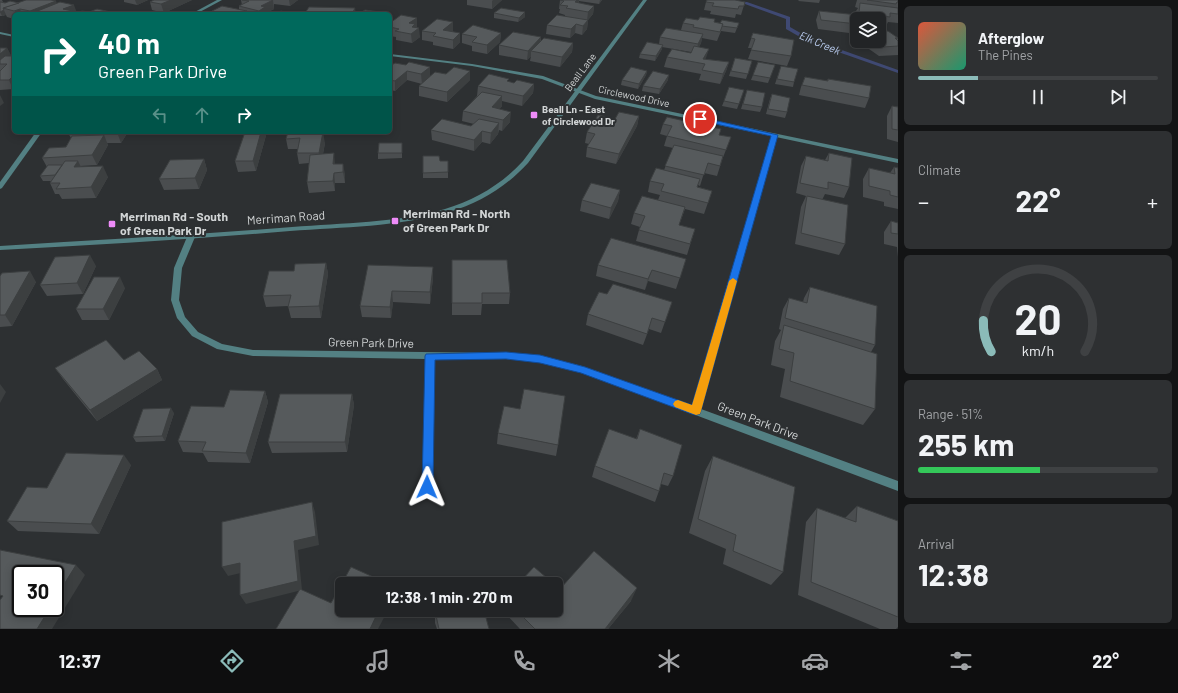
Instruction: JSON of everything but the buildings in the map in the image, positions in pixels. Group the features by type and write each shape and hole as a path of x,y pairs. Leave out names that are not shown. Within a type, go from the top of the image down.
{"street":[{"path":"198,12 220,0"},
{"name":"Beall Lane","path":"496,188 523,164 645,0"},
{"path":"0,33 12,36"},
{"name":"Circlewood Drive","path":"392,55 480,66 543,78 595,97 898,161"},
{"path":"0,187 38,134"},
{"path":"696,411 774,135"},
{"name":"Merriman Road","path":"0,248 191,237 414,218 453,208 471,201 496,188"},
{"name":"Green Park Drive","path":"191,237 178,268 175,300 181,318 196,334 220,347 253,353 506,356 540,359 582,369 898,486"},
{"path":"427,487 430,356"}],"waterway":[{"name":"Elk Creek","path":"728,0 746,3 788,18 788,28 809,40 898,72"}],"slow traffic":[{"path":"678,404 696,411 733,281"}],"place":[{"name":"Beall Ln - East of Circlewood Dr","path":"534,115"},
{"name":"Merriman Rd - North of Green Park Dr","path":"395,221"},
{"name":"Merriman Rd - South of Green Park Dr","path":"112,224"}],"route":[{"path":"427,487 430,356 506,356 540,359 582,369 696,411 774,135 700,119"}]}
